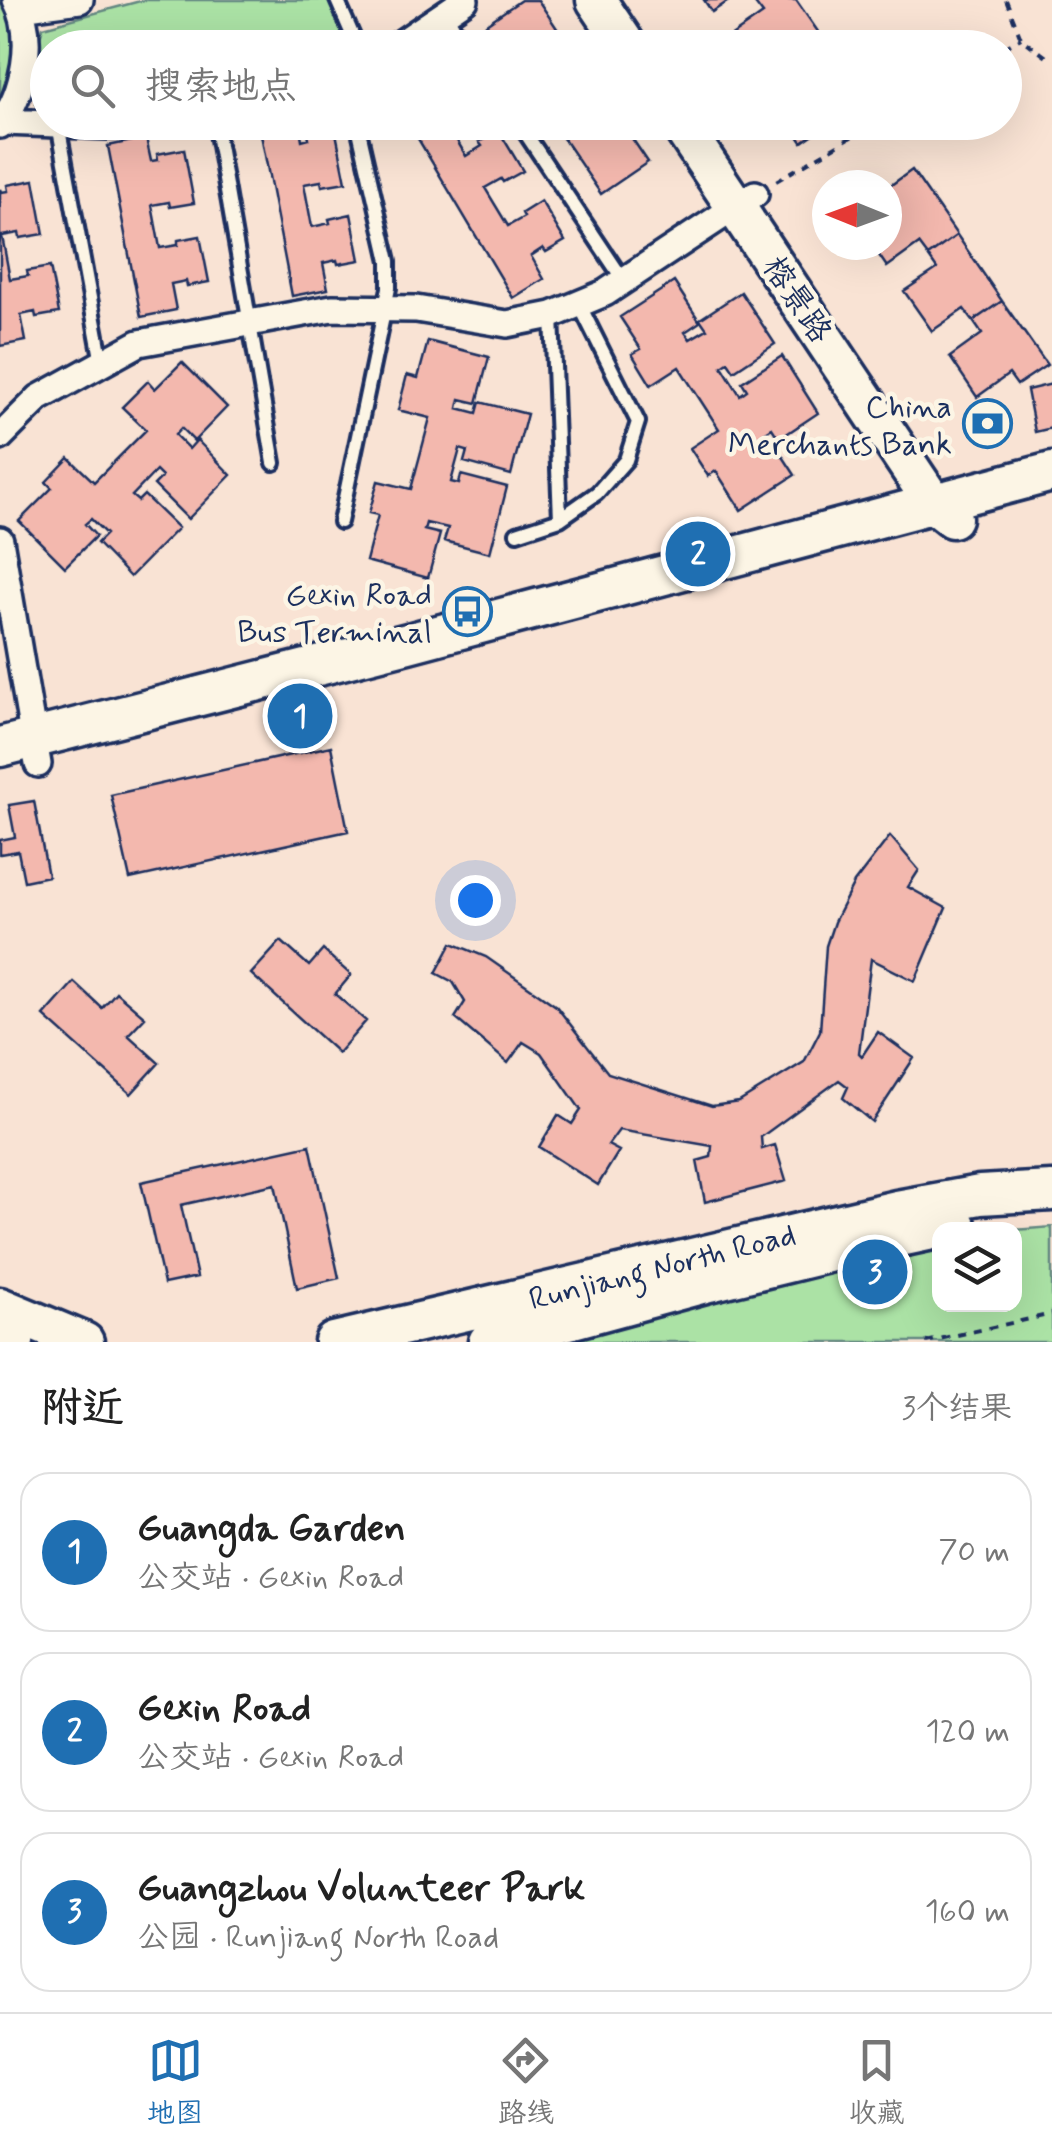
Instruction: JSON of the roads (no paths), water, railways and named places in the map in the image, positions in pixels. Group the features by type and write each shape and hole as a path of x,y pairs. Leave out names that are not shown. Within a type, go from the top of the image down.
{"street":[{"path":"30,124 2,124 21,86 26,48 18,4 80,0"},
{"path":"596,0 616,30"},
{"path":"626,0 645,30"},
{"path":"421,30 455,7"},
{"name":"榕景路","path":"694,140 745,200 949,508"},
{"name":"榕景路","path":"716,140 745,200"},
{"path":"0,438 39,398 138,343 332,308 416,309 506,324 552,315 606,293 745,200"},
{"path":"0,772 24,750 265,707 949,508 1052,472"},
{"path":"949,508 1052,499"},
{"path":"0,540 24,750"},
{"name":"Runjiang North Road","path":"334,1342 897,1210 980,1195 1052,1191"},
{"name":"Runjiang North Road","path":"488,1342 630,1302 910,1234 991,1220 1052,1217"},
{"path":"0,1307 84,1342"},
{"path":"0,1336 14,1342"}],"lane":[{"path":"338,0 350,30"},
{"path":"61,140 102,364"},
{"path":"218,140 274,463"},
{"path":"340,522 385,309 389,262 361,140"},
{"path":"530,140 624,280"},
{"path":"517,533 560,519 597,493 626,460 638,422 579,304"},
{"path":"552,315 560,519"}],"place":[{"name":"China Merchants Bank","path":"987,424"},
{"name":"Gexin Road","path":"698,554"},
{"name":"Gexin Road Bus Terminal","path":"467,612"},
{"name":"Guangda Garden","path":"300,716"},
{"name":"Guangzhou Volunteer Park","path":"875,1272"}]}
